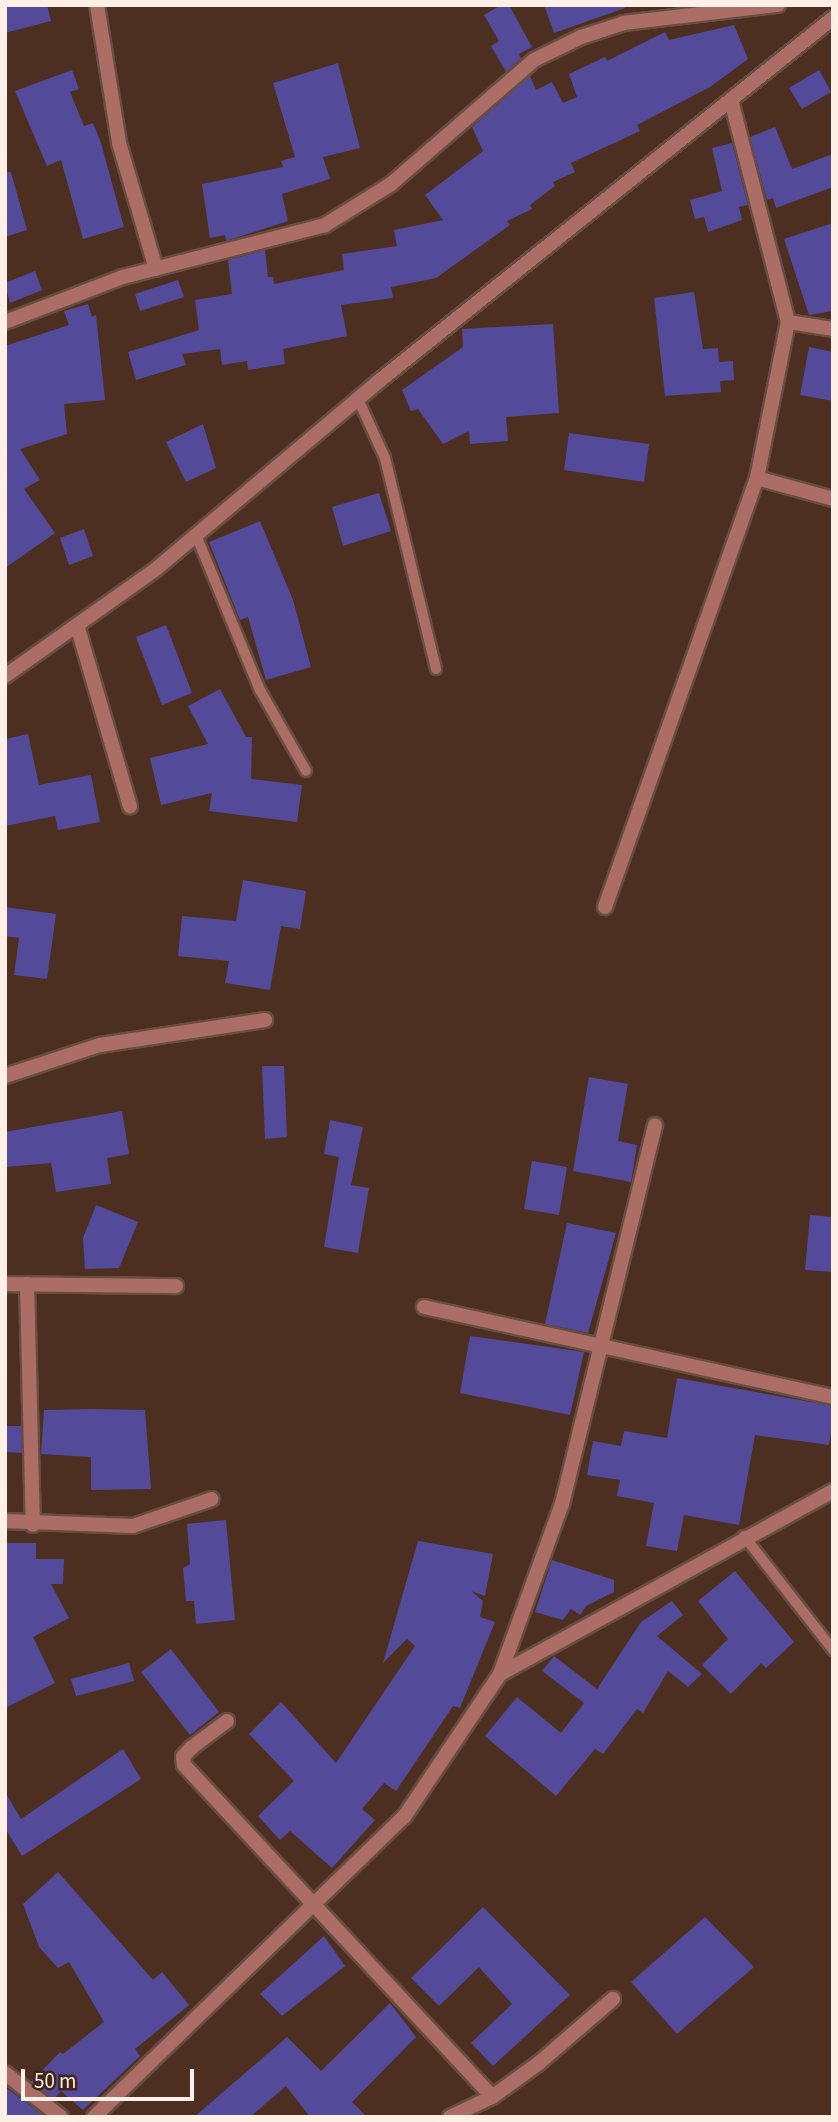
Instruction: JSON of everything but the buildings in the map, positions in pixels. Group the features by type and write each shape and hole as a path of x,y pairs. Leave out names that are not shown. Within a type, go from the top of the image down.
{"street":[{"path":"97,5 119,143 156,269"},
{"path":"5,322 156,269 326,225 391,184 534,60 581,37 624,23 778,5"},
{"path":"5,676 196,535 358,399 731,100 827,32 833,18"},
{"path":"605,907 757,478 788,322 731,100"},
{"path":"788,322 833,328"},
{"path":"757,478 833,499"},
{"path":"77,625 130,806"},
{"path":"5,1076 100,1045 265,1020"},
{"path":"94,2117 404,1817 500,1674 562,1504 604,1348 655,1125"},
{"path":"5,1284 176,1286"},
{"path":"27,1284 33,1525"},
{"path":"424,1307 833,1397"},
{"path":"500,1674 744,1536 833,1491"},
{"path":"5,1521 33,1525 133,1526 212,1499"},
{"path":"227,1721 191,1748 183,1757 184,1765 317,1904 492,2097"},
{"path":"450,2117 492,2097 614,1999"},
{"path":"5,2073 61,2117"}],"lane":[{"path":"358,399 385,458 436,669"},
{"path":"196,535 260,690 306,771"},
{"path":"744,1536 833,1650"}]}
